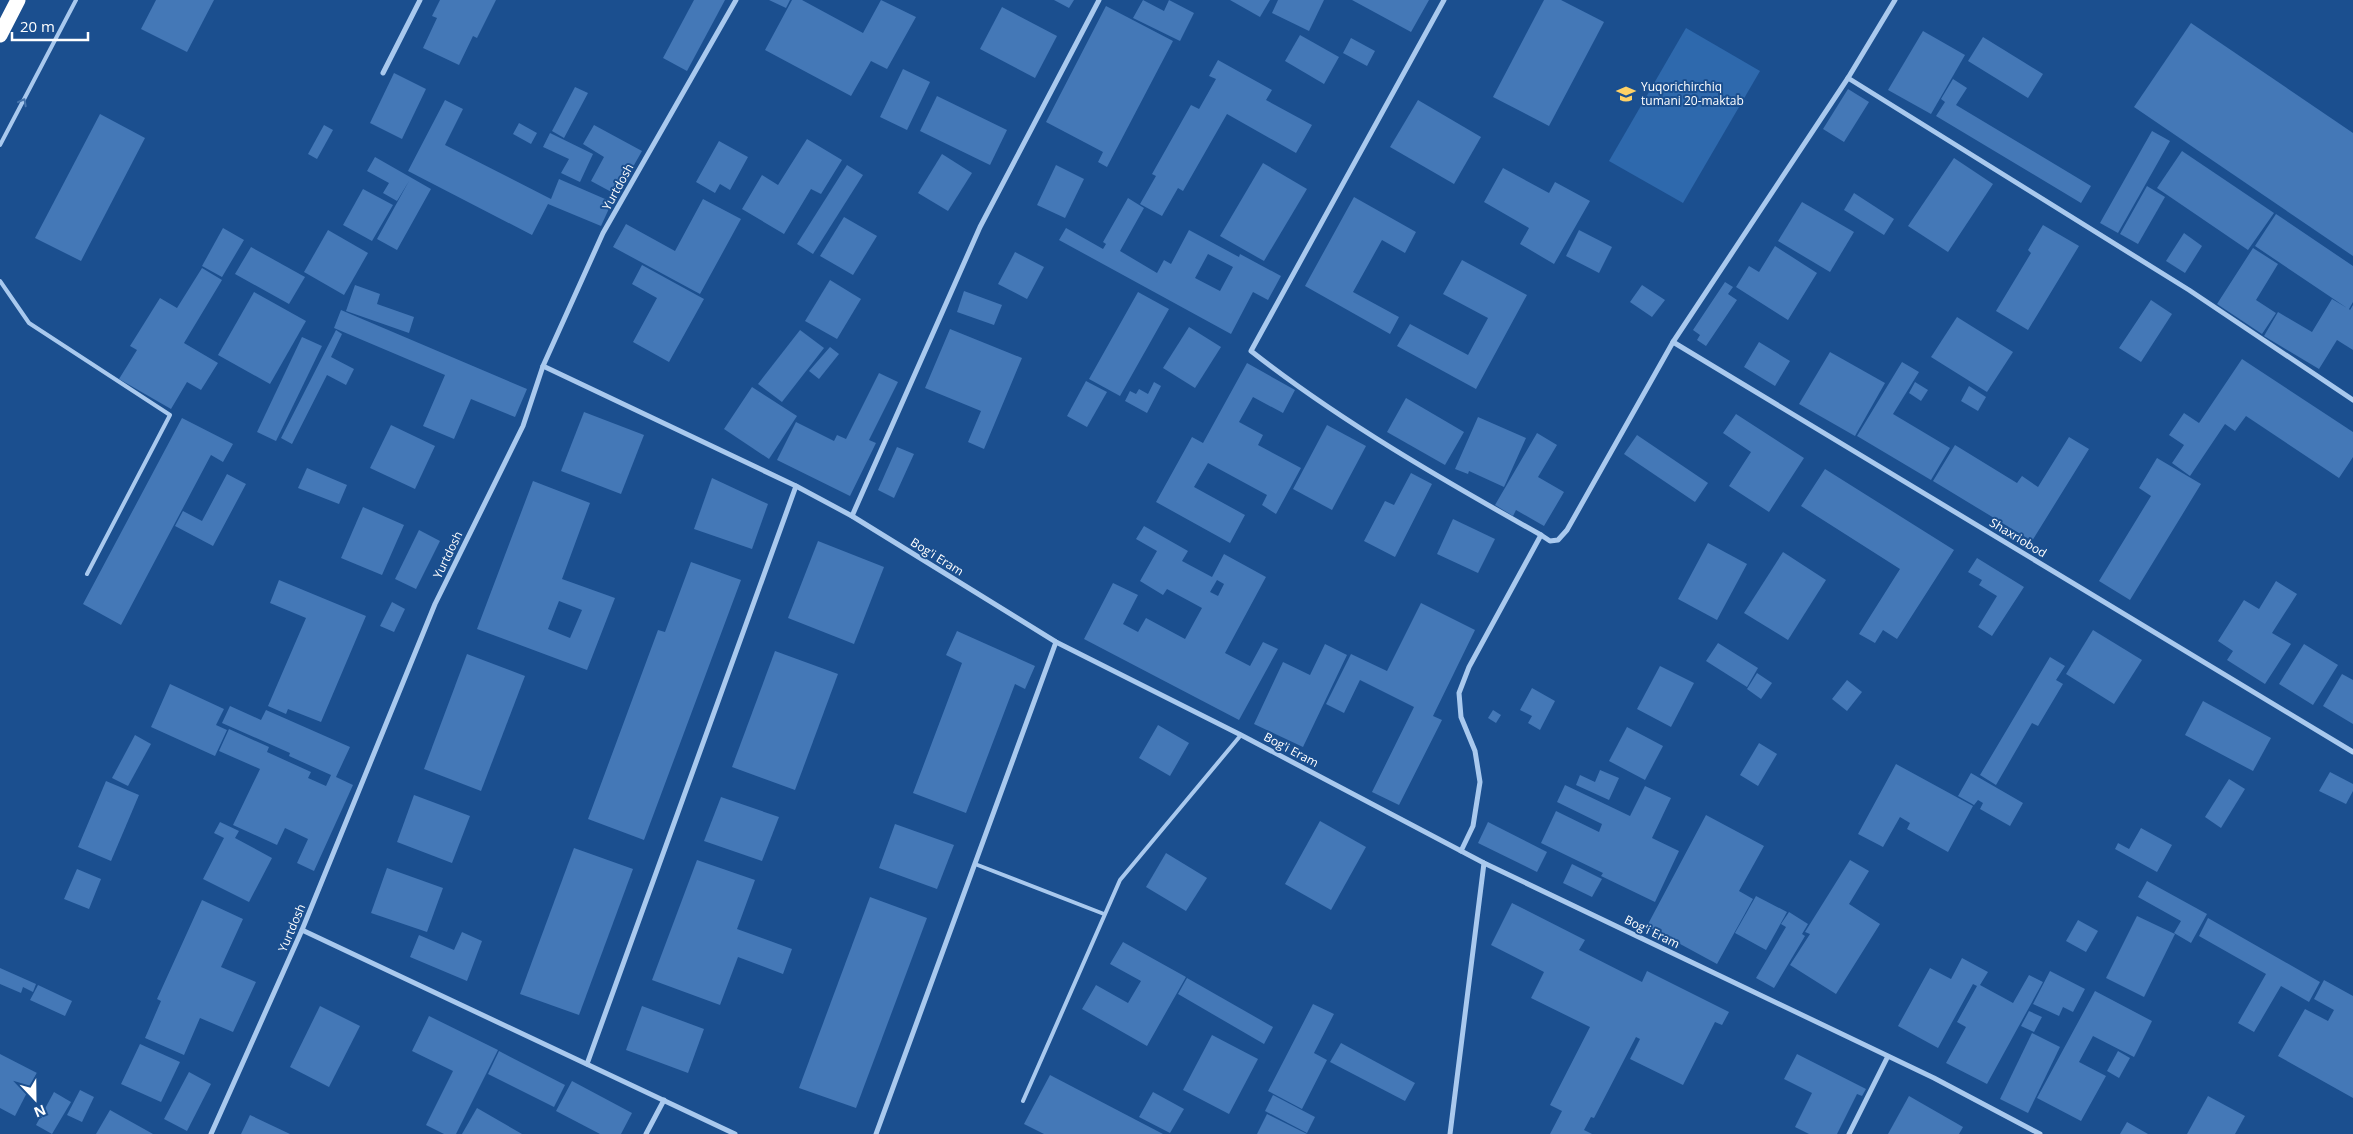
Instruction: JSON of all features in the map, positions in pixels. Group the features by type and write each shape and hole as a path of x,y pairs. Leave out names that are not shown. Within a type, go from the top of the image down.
{"highway":[{"path":"0,35 18,0"}],"street":[{"path":"383,73 420,0"},
{"name":"Yurtdosh","path":"211,1134 302,930 435,604 523,426 544,366 603,233 736,0"},
{"path":"852,516 980,227 1099,0"},
{"path":"1444,0 1251,351 1289,380 1457,488 1542,535 1550,542 1558,540 1567,530 1673,342 1848,78 1895,0"},
{"path":"1848,78 2189,290 2353,400"},
{"name":"Shaxriobod","path":"1673,342 2353,752"},
{"name":"Bog'i Eram","path":"544,366 796,486 852,516 1056,642 1241,735 1484,863 1887,1058 1934,1078 2040,1134"},
{"path":"587,1064 796,486"},
{"path":"1461,851 1473,826 1480,782 1475,751 1461,717 1459,693 1469,667 1542,535"},
{"path":"876,1134 1056,642"},
{"path":"1450,1134 1484,863"},
{"path":"302,930 735,1134"},
{"path":"1849,1134 1887,1058"},
{"path":"646,1134 664,1100"}],"lane":[{"path":"0,145 76,0"},
{"path":"0,280 29,323 170,415 87,574"},
{"path":"1023,1101 1120,880 1241,735"},
{"path":"975,864 1104,914"}],"shaded area":[{"path":"1686,28 1760,71 1683,203 1609,161"}],"building":[{"path":"156,0 214,0 187,52 141,29"},
{"path":"440,0 496,0 477,38 473,36 459,65 423,48 437,18 432,16"},
{"path":"694,0 725,0 687,71 663,58"},
{"path":"769,0 790,0 786,8"},
{"path":"792,0 802,0 863,33 881,0 916,17 887,69 871,61 851,96 765,50"},
{"path":"1054,0 1074,0 1069,8"},
{"path":"1143,0 1164,11 1169,0 1194,13 1180,41 1133,18"},
{"path":"1230,0 1270,0 1260,17"},
{"path":"1278,0 1324,0 1309,31 1272,13"},
{"path":"1352,0 1429,0 1411,32"},
{"path":"1544,0 1561,0 1604,22 1549,126 1493,97"},
{"path":"1106,6 1173,41 1107,167 1098,162 1103,152 1046,122"},
{"path":"1002,7 1057,36 1035,78 980,49"},
{"path":"2191,23 2353,133 2353,256 2134,107"},
{"path":"1923,31 1965,55 1931,114 1888,90"},
{"path":"1300,35 1339,57 1324,84 1285,61"},
{"path":"1983,37 2043,74 2028,98 1968,61"},
{"path":"1351,38 1375,51 1367,66 1343,53"},
{"path":"1218,60 1272,90 1266,100 1312,125 1296,153 1227,114 1183,191 1178,188 1162,216 1140,204 1156,176 1152,174 1191,105 1199,109 1216,79 1209,76"},
{"path":"903,69 930,82 907,130 880,117"},
{"path":"394,73 426,89 402,139 370,123"},
{"path":"1953,79 1967,88 1956,105 2091,186 2081,203 1936,116 1945,102 1941,99"},
{"path":"575,87 588,93 564,138 552,131"},
{"path":"1848,89 1869,102 1844,142 1823,129"},
{"path":"937,96 1007,130 990,165 920,131"},
{"path":"445,100 463,109 445,145 551,199 559,179 612,202 601,226 548,204 532,235 408,171"},
{"path":"1418,100 1481,137 1454,184 1390,147"},
{"path":"100,114 145,138 81,261 35,238"},
{"path":"519,123 537,133 531,144 513,134"},
{"path":"324,125 333,130 317,159 308,154"},
{"path":"594,125 642,151 617,195 591,181 604,157 583,144"},
{"path":"2152,131 2170,141 2118,233 2100,223"},
{"path":"550,133 593,154 580,182 561,173 569,159 543,147"},
{"path":"807,139 842,160 821,194 811,189 784,234 742,209 762,175 778,185"},
{"path":"719,141 748,157 730,190 720,184 715,193 696,182"},
{"path":"2182,151 2274,213 2248,250 2157,188"},
{"path":"942,154 972,173 948,211 918,193"},
{"path":"375,157 431,189 397,250 377,239 409,181 397,201 383,193 389,183 367,171"},
{"path":"1954,158 1993,184 1948,252 1908,226"},
{"path":"1263,163 1307,189 1264,261 1220,236"},
{"path":"847,165 863,175 813,254 797,244"},
{"path":"1056,165 1084,179 1065,218 1037,205"},
{"path":"1503,168 1549,193 1555,182 1590,201 1554,264 1520,244 1529,228 1484,202"},
{"path":"2147,186 2165,197 2138,244 2120,234"},
{"path":"363,189 393,205 372,241 343,225"},
{"path":"1854,193 1894,219 1884,235 1844,210"},
{"path":"1354,197 1416,232 1405,253 1382,240 1353,292 1399,317 1390,334 1305,286"},
{"path":"1128,198 1144,208 1120,251 1157,273 1164,260 1171,264 1189,230 1239,257 1240,254 1281,276 1268,300 1253,292 1231,334 1059,240 1066,228 1103,249 1106,244 1103,242","holes":["1208,254 1233,267 1220,291 1195,278"]},
{"path":"703,199 741,219 700,294 613,247 626,224 675,251"},
{"path":"1802,202 1854,232 1830,272 1778,241"},
{"path":"2276,214 2353,266 2353,302 2349,309 2353,305 2353,350 2337,340 2319,369 2264,336 2278,312 2312,332 2332,299 2347,308 2255,246"},
{"path":"844,217 877,236 853,275 820,256"},
{"path":"2043,225 2079,246 2028,330 1996,311 2031,253 2028,250"},
{"path":"223,228 244,240 222,277 202,266"},
{"path":"328,230 368,253 344,295 304,272"},
{"path":"1579,230 1612,247 1599,273 1566,256"},
{"path":"2184,233 2202,246 2185,273 2166,261"},
{"path":"1775,246 1817,273 1788,320 1736,287 1749,266 1759,272"},
{"path":"251,247 305,277 289,304 235,274"},
{"path":"2253,248 2278,264 2256,300 2276,313 2262,334 2217,304"},
{"path":"1015,252 1044,267 1027,299 998,284"},
{"path":"1462,260 1527,295 1476,389 1397,346 1410,324 1468,355 1488,318 1443,294"},
{"path":"642,265 704,299 669,362 633,342 657,298 632,284"},
{"path":"202,268 222,280 184,343 218,363 201,390 187,382 171,409 119,379 137,350 130,346 160,298 177,308"},
{"path":"830,280 861,299 837,339 805,321"},
{"path":"1725,282 1733,287 1728,294 1737,300 1706,346 1697,340 1700,335 1693,330"},
{"path":"355,285 380,294 377,304 414,317 409,333 346,311"},
{"path":"1642,285 1665,300 1652,317 1630,302"},
{"path":"964,291 1002,305 994,325 957,312"},
{"path":"254,292 306,321 270,384 218,355"},
{"path":"1138,292 1169,309 1120,396 1089,379"},
{"path":"2151,300 2172,314 2141,362 2119,348"},
{"path":"341,310 527,389 515,417 471,399 454,439 423,426 445,375 334,328"},
{"path":"1957,317 2013,352 1987,392 1931,357"},
{"path":"1189,327 1221,347 1195,388 1163,368"},
{"path":"950,329 1022,358 984,449 968,442 981,411 925,388"},
{"path":"336,330 342,334 331,357 354,369 346,385 327,375 292,444 281,438"},
{"path":"800,330 824,348 782,402 758,384"},
{"path":"302,337 322,346 276,441 257,432"},
{"path":"1759,342 1790,361 1775,386 1744,367"},
{"path":"830,347 839,354 819,379 809,371"},
{"path":"1830,352 1885,383 1855,436 1799,404"},
{"path":"2242,359 2353,432 2353,457 2339,478 2246,416 2235,431 2225,424 2190,476 2172,463 2184,445 2169,435 2184,413 2199,423"},
{"path":"1902,362 1919,372 1893,414 1950,448 1931,480 1857,436"},
{"path":"1247,363 1295,390 1283,413 1253,397 1239,422 1263,435 1258,445 1301,468 1276,514 1262,505 1267,495 1208,463 1194,487 1245,515 1230,543 1156,502 1192,437 1203,443"},
{"path":"879,373 898,382 869,440 876,443 850,496 777,460 796,422 834,441 837,435 846,439"},
{"path":"1086,381 1107,392 1087,427 1067,416"},
{"path":"1154,382 1161,386 1147,413 1125,401 1130,391 1136,394 1139,389 1148,394"},
{"path":"1915,382 1928,390 1921,401 1909,393"},
{"path":"1969,386 1986,397 1978,411 1961,401"},
{"path":"752,387 797,416 769,459 724,429"},
{"path":"1406,398 1464,432 1445,465 1387,432"},
{"path":"584,412 644,435 621,494 561,471"},
{"path":"1736,414 1804,458 1769,512 1729,486 1751,452 1723,433"},
{"path":"1478,417 1526,438 1504,487 1469,471 1468,474 1455,469"},
{"path":"182,418 233,444 223,462 211,455 121,625 83,604"},
{"path":"391,425 435,446 415,489 370,468"},
{"path":"1327,425 1366,446 1332,510 1293,489"},
{"path":"1537,433 1557,445 1538,477 1564,492 1544,526 1516,510 1513,516 1495,505"},
{"path":"1637,435 1708,483 1695,502 1624,454"},
{"path":"2069,437 2089,449 2032,541 1933,481 1955,445 2017,483 2022,476 2038,487"},
{"path":"897,447 914,454 894,498 878,490"},
{"path":"2157,458 2201,484 2130,600 2099,581 2151,496 2139,488"},
{"path":"307,468 347,485 339,504 298,488"},
{"path":"1825,469 1954,550 1897,639 1883,630 1875,643 1859,634 1900,569 1801,506"},
{"path":"1411,473 1432,484 1395,557 1364,541 1385,501 1394,505"},
{"path":"227,474 246,484 213,546 175,526 183,511 202,521"},
{"path":"712,478 768,504 752,549 694,529"},
{"path":"533,481 590,503 562,579 615,598 587,670 477,629","holes":["559,601 582,610 570,638 548,629"]},
{"path":"363,507 404,525 382,575 341,558"},
{"path":"1453,519 1495,539 1478,573 1437,554"},
{"path":"1144,526 1188,551 1182,561 1212,577 1224,554 1266,577 1225,653 1250,666 1263,642 1278,649 1239,720 1084,639 1113,583 1138,595 1123,624 1138,632 1146,618 1185,639 1202,608 1167,589 1163,595 1140,581 1157,551 1136,539","holes":["1217,580 1224,584 1218,596 1210,592"]},
{"path":"419,530 440,541 416,589 395,579"},
{"path":"818,541 884,567 854,644 788,618"},
{"path":"1708,543 1747,564 1717,620 1678,599"},
{"path":"1783,552 1826,580 1788,640 1744,613"},
{"path":"1977,558 2024,587 1992,636 1978,627 1997,596 1979,585 1982,580 1968,572"},
{"path":"691,562 741,580 644,840 588,819 658,630 665,632"},
{"path":"279,580 366,616 321,722 288,709 286,714 268,706 306,618 270,603"},
{"path":"2276,581 2297,594 2272,633 2291,644 2265,684 2227,660 2233,651 2218,641 2244,600 2259,609"},
{"path":"392,602 405,609 394,632 380,626"},
{"path":"1421,603 1475,630 1433,716 1442,720 1399,805 1372,792 1414,707 1360,680 1344,713 1326,704 1351,654 1387,671"},
{"path":"2093,630 2142,660 2114,704 2066,674"},
{"path":"957,631 1035,666 1025,689 1015,684 966,813 913,793 962,663 946,655"},
{"path":"1718,643 1758,668 1747,687 1706,661"},
{"path":"1325,644 1347,655 1303,747 1254,724 1283,662 1310,675"},
{"path":"2304,644 2338,665 2313,705 2279,684"},
{"path":"775,651 838,674 795,790 732,767"},
{"path":"467,654 525,676 481,791 424,769"},
{"path":"2050,657 2065,666 2056,680 2063,684 2038,726 2032,723 1996,785 1980,775"},
{"path":"1660,666 1694,683 1671,727 1637,709"},
{"path":"1757,673 1772,683 1761,699 1747,689"},
{"path":"2342,674 2353,680 2353,724 2323,706"},
{"path":"1847,680 1862,692 1847,711 1832,699"},
{"path":"170,684 224,709 216,725 227,730 215,756 151,727"},
{"path":"1532,688 1555,701 1540,730 1528,723 1532,716 1520,710"},
{"path":"2203,701 2271,738 2253,771 2185,735"},
{"path":"230,706 261,720 266,710 350,747 336,777 353,785 314,871 297,863 308,839 285,828 277,845 233,825 260,769 219,751 229,729 269,747 267,752 311,772 308,778 326,786 331,775 289,756 290,753 222,723"},
{"path":"1493,710 1501,715 1496,723 1488,718"},
{"path":"1158,725 1189,743 1170,776 1139,758"},
{"path":"1627,727 1663,746 1645,780 1609,761"},
{"path":"135,735 151,744 128,786 112,778"},
{"path":"1759,743 1777,754 1758,786 1740,775"},
{"path":"1896,764 1973,806 1948,852 1907,829 1910,823 1900,817 1883,847 1858,834"},
{"path":"1600,770 1619,778 1609,800 1576,785 1580,775 1595,782"},
{"path":"2330,772 2353,784 2353,791 2346,804 2319,791"},
{"path":"1971,773 2023,803 2010,826 1980,809 1983,803 1978,800 1974,805 1958,796"},
{"path":"2229,779 2245,789 2221,828 2205,817"},
{"path":"106,781 139,795 111,861 78,847"},
{"path":"1565,785 1630,816 1645,786 1671,798 1652,838 1679,851 1655,902 1601,876 1603,873 1541,843 1556,811 1599,832 1602,824 1557,802"},
{"path":"414,795 470,816 452,863 397,842"},
{"path":"721,797 779,817 762,861 704,841"},
{"path":"1706,815 1764,846 1739,891 1753,899 1717,964 1647,926"},
{"path":"1320,821 1366,847 1331,910 1285,884"},
{"path":"220,822 239,831 235,838 272,858 249,902 203,879 224,838 214,833"},
{"path":"1488,822 1547,852 1537,872 1478,843"},
{"path":"895,824 954,845 937,889 879,868"},
{"path":"2141,828 2172,845 2157,872 2115,849 2118,843 2129,849"},
{"path":"574,848 633,869 579,1015 520,994"},
{"path":"1166,853 1207,878 1186,911 1146,887"},
{"path":"697,860 755,880 737,929 792,949 783,974 738,957 720,1005 652,980"},
{"path":"1850,860 1869,871 1849,904 1880,924 1836,994 1790,965 1810,934 1805,932"},
{"path":"1572,864 1602,879 1592,897 1563,883"},
{"path":"387,868 443,888 427,932 371,913"},
{"path":"77,869 101,879 89,909 64,899"},
{"path":"2147,881 2207,914 2191,943 2174,933 2181,921 2138,897"},
{"path":"1756,896 1787,912 1766,950 1735,933"},
{"path":"870,897 927,918 856,1108 799,1088"},
{"path":"202,900 243,919 221,967 256,982 233,1032 200,1018 184,1055 145,1038 161,1001 157,999"},
{"path":"1512,903 1585,940 1579,950 1642,982 1647,971 1729,1012 1722,1025 1715,1022 1683,1085 1630,1059 1640,1039 1636,1037 1594,1118 1591,1117 1584,1130 1592,1134 1550,1134 1562,1111 1550,1105 1590,1027 1531,998 1544,972 1491,945"},
{"path":"1789,912 1808,924 1802,934 1805,936 1774,988 1756,978 1786,927 1781,924"},
{"path":"2137,916 2175,934 2144,997 2106,978"},
{"path":"2208,918 2320,982 2309,1002 2281,986 2254,1032 2238,1023 2266,974 2199,936"},
{"path":"2078,920 2098,931 2086,952 2066,941"},
{"path":"462,932 482,941 467,981 410,957 419,935 454,950"},
{"path":"1123,942 1186,977 1147,1046 1082,1009 1096,985 1128,1003 1141,981 1110,964"},
{"path":"1962,958 1988,972 1980,985 2013,1003 2029,975 2043,982 1987,1084 1946,1063 1966,1027 1957,1022 1977,986 1973,984 1938,1048 1898,1026 1930,968 1951,979"},
{"path":"0,968 36,984 33,992 23,987 21,993 0,984"},
{"path":"2050,971 2085,989 2073,1012 2063,1007 2059,1016 2033,1004"},
{"path":"1187,978 1273,1027 1264,1044 1178,994"},
{"path":"2324,980 2353,996 2353,1098 2278,1056 2305,1009 2328,1021 2334,1010 2314,999"},
{"path":"38,985 72,1001 65,1016 30,1000"},
{"path":"2095,991 2152,1021 2134,1057 2093,1036 2079,1062 2106,1076 2081,1121 2037,1098"},
{"path":"1313,1004 1334,1014 1314,1053 1327,1060 1302,1109 1268,1091"},
{"path":"320,1006 360,1026 329,1087 290,1067"},
{"path":"642,1006 704,1029 688,1073 626,1050"},
{"path":"2029,1011 2042,1017 2034,1032 2021,1026"},
{"path":"429,1016 498,1050 456,1134 444,1134 426,1125 453,1071 412,1051"},
{"path":"2032,1033 2060,1047 2028,1113 2000,1099"},
{"path":"1212,1035 1258,1059 1229,1114 1183,1090"},
{"path":"1341,1043 1415,1083 1405,1101 1330,1062"},
{"path":"140,1044 180,1062 161,1102 121,1084"},
{"path":"499,1051 565,1085 554,1107 488,1074"},
{"path":"2118,1051 2130,1058 2119,1078 2107,1071"},
{"path":"0,1054 37,1073 15,1116 0,1108"},
{"path":"1797,1054 1866,1089 1862,1096 1857,1094 1837,1134 1809,1134 1795,1127 1812,1093 1784,1079"},
{"path":"189,1072 211,1084 187,1131 164,1119"},
{"path":"1050,1075 1163,1134 1044,1134 1024,1124"},
{"path":"572,1081 632,1113 621,1134 600,1134 556,1111"},
{"path":"80,1090 94,1097 82,1122 67,1115"},
{"path":"54,1092 71,1102 52,1134 36,1125"},
{"path":"1153,1092 1184,1109 1170,1133 1139,1117"},
{"path":"1273,1095 1315,1117 1307,1133 1265,1111"},
{"path":"1909,1096 1963,1127 1959,1134 1888,1134"},
{"path":"2208,1096 2245,1116 2235,1134 2187,1134"},
{"path":"477,1108 522,1134 462,1134"},
{"path":"110,1110 153,1134 96,1134"},
{"path":"1267,1114 1307,1134 1257,1134"},
{"path":"250,1115 290,1134 241,1134"},
{"path":"2127,1122 2148,1134 2120,1134"}],"place":[{"name":"Yuqorichirchiq tumani 20-maktab","path":"1626,94"}]}
